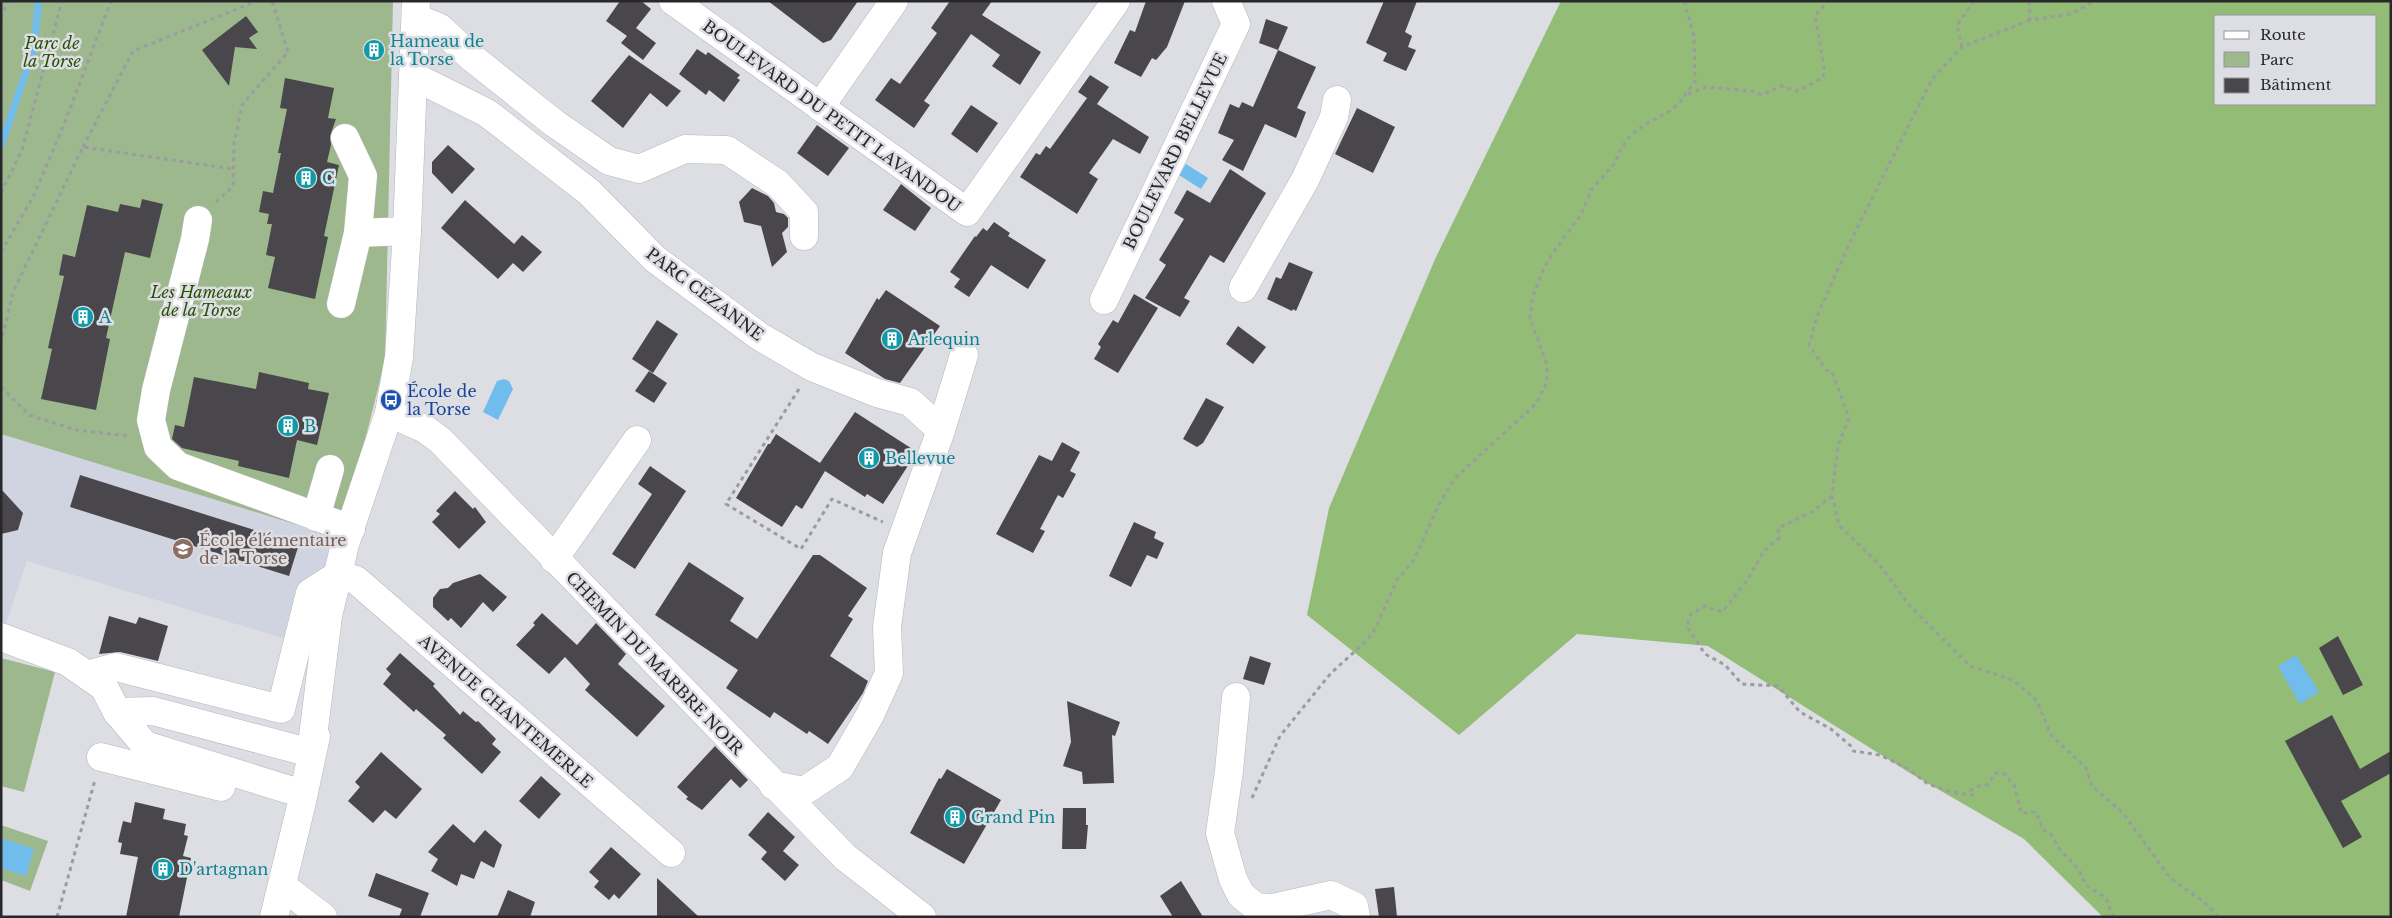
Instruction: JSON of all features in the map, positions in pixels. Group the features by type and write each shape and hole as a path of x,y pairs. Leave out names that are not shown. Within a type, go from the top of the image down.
{"street":[{"path":"820,107 894,1"},
{"name":"BOULEVARD DU PETIT LAVANDOU","path":"679,3 967,212 1116,1"},
{"name":"BOULEVARD BELLEVUE","path":"1104,300 1236,24 1226,1"},
{"path":"274,917 302,800 347,578 351,529 389,413 399,357 407,231 416,9"},
{"path":"416,9 470,56 554,123 609,162 639,169 685,149 727,150 778,184 804,212 804,236"},
{"name":"PARC CÉZANNE","path":"413,76 486,113 589,192 655,259 759,336 812,367 877,393 910,402 941,430"},
{"path":"1243,288 1305,180 1334,117 1337,100"},
{"path":"341,304 358,233 363,176 345,138"},
{"path":"198,220 196,239 156,390 151,420 158,447 178,466 351,529"},
{"path":"358,233 407,231"},
{"path":"772,785 804,791 840,767 870,715 889,673 887,627 897,553 941,430 964,356"},
{"name":"CHEMIN DU MARBRE NOIR","path":"389,413 425,429 440,440 772,785 845,857 922,917"},
{"path":"554,559 636,440"},
{"path":"87,675 116,667 280,709 310,592 347,578 362,550 374,462"},
{"path":"316,517 330,468"},
{"name":"AVENUE CHANTEMERLE","path":"347,578 671,853"},
{"path":"1,637 68,662 104,687 117,712 144,745 302,800"},
{"path":"1236,697 1229,771 1220,833 1232,879 1241,895 1256,907 1273,908 1331,894 1354,906 1356,917"},
{"path":"117,712 153,711 312,753"},
{"path":"101,757 302,800"},
{"path":"282,886 323,917"}],"path":[{"path":"1,18 8,1"},
{"path":"1,193 22,150 62,1"},
{"path":"1,252 33,197 63,127 111,1"},
{"path":"1,344 13,292 83,147 134,50 258,1"},
{"path":"198,220 233,186 234,144 242,105 288,52 272,1"},
{"path":"1248,804 1280,736 1331,673 1362,646 1373,633 1397,580 1414,560 1439,504 1455,478 1536,403 1546,382 1547,365 1530,318 1533,296 1543,270 1582,213 1591,190 1615,163 1631,135 1644,125 1670,111 1686,95 1694,82 1696,70 1694,34 1684,1"},
{"path":"1686,95 1706,87 1752,91 1762,95 1781,86 1796,91 1823,78 1824,66 1815,16 1828,1"},
{"path":"1962,47 1956,25 1974,1"},
{"path":"2029,1 2030,20"},
{"path":"2094,1 2071,14 2030,20 1962,47 1932,78 1853,236 1817,316 1809,345 1826,370 1832,372 1849,418 1838,445 1832,496 1839,525 1878,564 1910,606 1970,666 2013,680 2036,701 2051,735 2086,768 2092,786 2123,813 2170,878 2204,902 2219,917"},
{"path":"83,147 233,169"},
{"path":"812,367 726,504 801,549 832,499 905,531"},
{"path":"1,387 29,415 76,430 126,436 155,434"},
{"path":"1832,496 1812,512 1778,528 1779,538 1764,551 1746,582 1722,612 1705,606 1691,614 1688,620 1688,628 1705,654 1725,665 1742,684 1778,686 1800,712 1831,729 1852,747 1853,751 1880,755 1907,768 1928,784 1952,792 1972,795 1969,791 1979,786 1987,785 1996,774 2005,774 2015,787 2021,813 2036,812 2042,830 2050,833 2059,848 2079,870 2086,885 2106,898 2113,917"},
{"path":"57,917 101,757"}],"shaded area":[{"name":"École élémentaire de la Torse","path":"1,434 340,538 302,644 27,561 3,633 1,632"}],"green space":[{"name":"Les Hameaux de la Torse","path":"1,1 393,1 385,361 340,538 1,434"},
{"path":"1561,1 2391,1 2391,917 2103,917 2024,839 1910,773 1708,646 1577,634 1459,735 1307,615 1329,508 1436,257"},
{"path":"1,658 55,672 24,792 1,786"},
{"path":"1,825 48,841 30,891 1,880"}],"water":[{"path":"1186,164 1208,178 1201,189 1179,175"},
{"path":"504,379 509,381 513,389 498,420 483,412 497,381"},
{"path":"2296,655 2319,692 2300,704 2278,666"},
{"path":"1,838 34,849 26,876 1,868"}],"building":[{"path":"620,1 641,1 651,9 636,28 656,43 643,60 621,43 627,36 606,21"},
{"path":"768,1 858,1 831,40 823,43"},
{"path":"950,1 992,1 982,15 1041,52 1020,85 992,66 1000,55 971,34 924,101 930,105 914,128 875,100 891,78 900,84 937,33 931,28"},
{"path":"1146,1 1185,1 1167,47 1156,60 1152,58 1141,77 1114,63 1130,30 1135,32"},
{"path":"1384,1 1417,1 1405,32 1412,36 1408,47 1416,50 1406,71 1383,61 1387,53 1366,43"},
{"path":"246,16 258,32 249,38 257,49 235,47 229,86 202,50"},
{"path":"1266,19 1288,27 1278,50 1259,43"},
{"path":"697,49 706,55 708,52 740,75 737,78 740,80 724,102 709,90 706,95 679,74"},
{"path":"1278,50 1316,67 1297,108 1306,112 1296,138 1265,124 1243,171 1222,160 1234,140 1218,133 1230,104 1239,108 1242,102 1253,107"},
{"path":"629,55 681,91 667,107 650,93 623,128 591,101"},
{"path":"1090,75 1109,87 1097,104 1149,137 1140,154 1113,139 1089,173 1098,179 1077,214 1020,177 1036,153 1040,155 1046,146 1050,149 1087,98 1078,92"},
{"name":"C","path":"285,78 334,88 328,118 336,119 330,136 331,145 327,162 339,165 324,236 328,237 315,299 268,288 275,257 266,255 272,224 267,224 269,214 259,212 263,191 273,193 281,153 278,153 287,109 280,108"},
{"path":"971,105 998,123 977,153 951,134"},
{"path":"1357,108 1395,127 1373,173 1335,154"},
{"path":"817,125 849,148 828,176 797,153"},
{"path":"448,145 475,169 452,194 432,173 432,162"},
{"path":"1230,169 1266,193 1224,263 1210,255 1184,298 1190,301 1180,317 1145,298 1166,265 1159,260 1184,219 1174,213 1187,190 1210,203"},
{"path":"901,184 931,208 915,231 883,210"},
{"path":"752,188 768,196 774,203 776,212 784,214 788,218 788,227 782,233 787,252 772,267 761,226 744,222 739,202"},
{"name":"A","path":"142,199 163,204 150,258 125,252 106,338 110,339 96,410 41,399 52,349 48,348 64,276 59,275 63,254 75,257 87,205 118,212 120,204 140,208"},
{"path":"465,200 514,244 522,235 542,252 523,272 513,263 498,279 441,228"},
{"path":"994,222 1010,233 1008,236 1046,260 1028,289 991,265 969,297 954,287 960,279 950,272 975,236 983,228 987,231"},
{"path":"1289,262 1313,272 1296,311 1293,309 1292,311 1267,299 1276,277 1281,279"},
{"name":"Arlequin","path":"886,290 940,326 900,383 885,379 845,353 877,298 879,300"},
{"path":"1134,294 1158,308 1118,373 1094,359 1101,347 1098,344 1113,320 1118,323"},
{"path":"657,320 678,334 653,373 632,359"},
{"path":"1238,326 1266,347 1253,364 1226,344"},
{"path":"649,371 667,383 654,403 635,391"},
{"name":"B","path":"259,372 309,383 308,389 329,393 317,445 297,440 289,478 238,466 239,461 182,448 172,439 175,425 184,427 194,377 256,389"},
{"path":"1206,398 1224,407 1203,443 1197,447 1183,439"},
{"path":"855,412 917,452 883,504 867,494 865,497 825,471 802,509 796,505 782,527 736,498 776,434 820,463"},
{"path":"1062,442 1080,452 1070,471 1076,474 1063,498 1058,495 1040,529 1045,531 1033,553 996,534 1039,455 1052,461"},
{"path":"650,466 686,491 635,569 612,554 652,494 638,484"},
{"name":"École élémentaire de la Torse","path":"80,475 299,544 289,576 70,507"},
{"path":"1,489 23,513 18,530 1,534"},
{"path":"455,491 473,509 475,507 486,522 459,549 432,522 440,514 436,511"},
{"path":"1134,522 1156,532 1154,538 1164,543 1157,559 1147,555 1131,587 1109,576"},
{"path":"813,555 820,555 867,588 848,616 853,619 830,656 868,681 863,693 828,744 809,731 807,734 774,712 770,718 726,688 738,670 655,615 689,562 744,598 730,621 757,639"},
{"path":"480,574 507,597 493,612 483,602 461,628 451,618 448,621 433,607 433,598 440,589 448,588 453,583"},
{"path":"542,613 577,645 596,623 626,654 618,664 665,706 637,737 585,690 590,684 565,657 549,674 516,645 535,625 533,623"},
{"path":"109,616 136,624 139,617 168,626 158,661 120,652 99,654"},
{"path":"2338,636 2363,685 2343,695 2319,648"},
{"path":"400,653 435,684 433,686 460,715 463,711 476,722 478,721 496,739 492,744 501,752 482,774 443,738 446,735 416,709 414,712 383,684 391,674 386,669"},
{"path":"1250,656 1271,663 1264,685 1243,679"},
{"path":"1067,701 1120,722 1115,736 1112,735 1114,783 1083,784 1082,772 1063,766 1071,742"},
{"path":"2332,715 2360,769 2391,751 2391,773 2341,801 2362,837 2343,848 2285,741"},
{"path":"715,746 748,780 740,788 731,779 702,810 686,799 688,797 677,787"},
{"path":"381,752 422,789 396,819 385,810 373,823 348,801 360,787 355,782"},
{"name":"Grand Pin","path":"947,769 1001,800 964,864 910,833 939,778 941,779"},
{"path":"541,776 561,794 539,819 519,801"},
{"name":"D'artagnan","path":"135,802 165,809 163,819 186,824 184,835 188,836 183,856 191,858 179,917 126,917 138,857 120,854 122,843 118,842 123,821 131,823"},
{"path":"1063,808 1086,808 1086,825 1088,825 1086,849 1062,849"},
{"path":"768,812 795,837 783,851 799,865 785,881 761,859 767,852 748,835"},
{"path":"453,824 474,843 485,830 502,845 494,868 481,861 474,879 461,874 457,886 431,871 438,859 428,852"},
{"path":"611,847 641,874 619,899 614,894 609,900 594,887 599,881 589,872"},
{"path":"376,873 429,893 420,917 399,917 402,909 368,896"},
{"path":"657,878 699,917 657,917"},
{"path":"1181,881 1203,917 1173,917 1160,896"},
{"path":"1394,887 1397,917 1379,917 1375,889"},
{"path":"508,890 535,902 530,917 497,917"}],"waterway":[{"path":"1,146 34,48 37,1"}],"place":[{"name":"Hameau de la Torse","path":"374,50"},
{"name":"C","path":"306,178"},
{"name":"A","path":"83,317"},
{"name":"Arlequin","path":"892,339"},
{"name":"École de la Torse","path":"391,400"},
{"name":"B","path":"288,426"},
{"name":"Bellevue","path":"869,458"},
{"name":"École élémentaire de la Torse","path":"183,549"},
{"name":"Grand Pin","path":"955,817"},
{"name":"D'artagnan","path":"163,869"}],"park label":[{"name":"Parc de la Torse","path":"52,52"}]}
